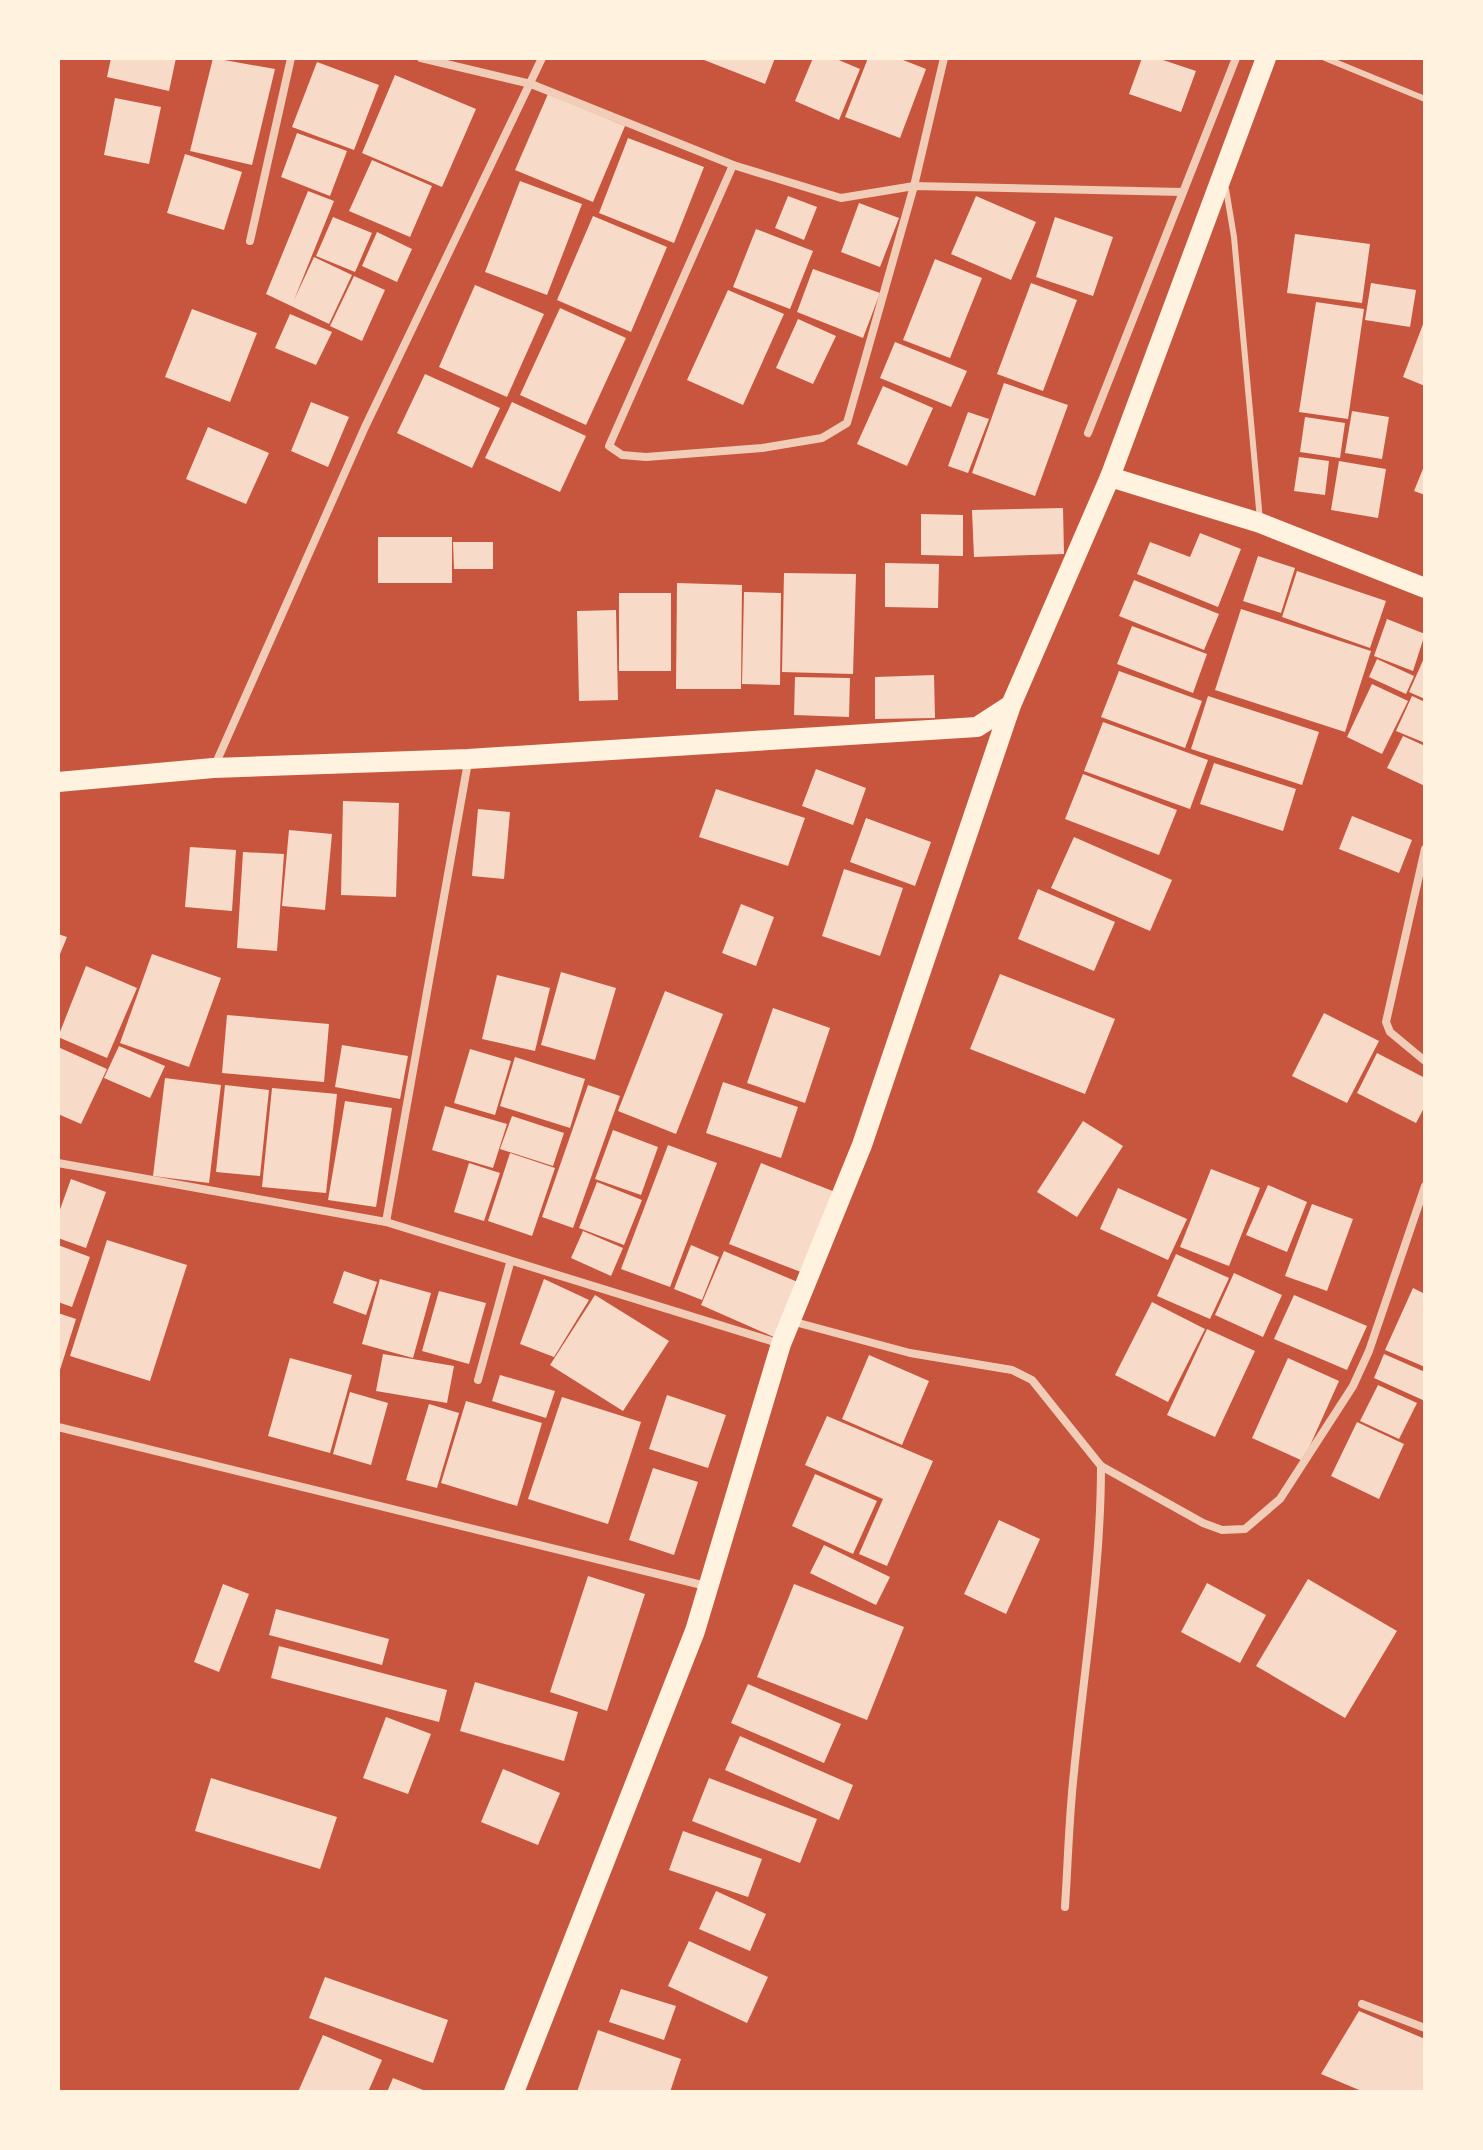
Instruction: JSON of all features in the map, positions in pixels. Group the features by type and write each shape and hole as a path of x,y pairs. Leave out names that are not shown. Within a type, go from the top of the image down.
{"main road":[{"path":"514,2092 695,1631 781,1344 862,1145 1011,705 1110,477 1266,58"},
{"path":"1110,477 1260,523 1425,588"},
{"path":"58,782 213,768 468,759 977,727 1011,705"}],"street":[{"path":"250,241 291,58"},
{"path":"421,58 531,84 733,165 841,198 914,186 1182,192"},
{"path":"213,768 365,427 542,58"},
{"path":"733,165 609,446 622,455 646,457 762,448 822,438 847,423 914,186 944,58"},
{"path":"1088,433 1236,58"},
{"path":"386,1222 468,759"},
{"path":"1425,849 1386,1022 1390,1032 1425,1061"},
{"path":"58,1163 386,1222 510,1263 781,1344"},
{"path":"790,1321 910,1353 1012,1370 1032,1380 1101,1466 1222,1530 1245,1529 1258,1522 1280,1499 1353,1386 1369,1351 1425,1186"},
{"path":"478,1380 510,1263"},
{"path":"58,1427 708,1586"},
{"path":"1065,1907 1074,1771 1084,1705 1101,1520 1101,1466"},
{"path":"1362,2004 1425,2028"}],"lane":[{"path":"1325,58 1425,99"},
{"path":"1223,173 1234,237 1260,523"}],"building":[{"path":"111,58 176,58 169,91 107,77"},
{"path":"213,58 275,69 252,165 190,151"},
{"path":"699,58 775,58 765,84"},
{"path":"813,58 834,58 860,69 839,120 795,101"},
{"path":"868,58 898,58 926,69 900,138 845,117"},
{"path":"1142,58 1157,58 1196,71 1181,112 1129,94"},
{"path":"317,62 379,85 354,150 292,127"},
{"path":"395,75 476,109 442,187 362,153"},
{"path":"548,94 625,126 593,202 515,170"},
{"path":"115,98 161,107 149,164 104,155"},
{"path":"297,133 347,151 330,196 281,177"},
{"path":"628,138 704,167 674,243 599,213"},
{"path":"185,154 242,172 224,230 167,213"},
{"path":"372,160 432,186 410,237 349,211"},
{"path":"520,181 582,204 547,295 485,272"},
{"path":"308,191 334,201 294,300 314,257 352,275 329,324 266,294"},
{"path":"788,196 817,207 804,240 775,228"},
{"path":"976,196 1036,222 1011,280 951,254"},
{"path":"859,203 899,218 880,267 841,252"},
{"path":"593,216 667,247 631,332 557,300"},
{"path":"333,217 372,233 355,272 316,256"},
{"path":"1055,217 1113,237 1093,296 1036,277"},
{"path":"756,229 813,251 790,309 733,287"},
{"path":"377,232 412,249 397,282 362,266"},
{"path":"1295,234 1370,244 1362,303 1287,293"},
{"path":"935,259 982,278 950,358 903,340"},
{"path":"813,269 880,293 863,338 797,312"},
{"path":"354,276 385,290 362,341 330,326"},
{"path":"1031,283 1077,300 1043,391 997,374"},
{"path":"1371,283 1416,290 1410,327 1365,320"},
{"path":"475,285 544,314 507,397 439,367"},
{"path":"728,290 784,314 743,405 687,380"},
{"path":"1316,302 1364,309 1348,419 1299,412"},
{"path":"560,308 626,338 586,425 520,395"},
{"path":"192,309 257,333 230,402 165,377"},
{"path":"290,314 332,332 316,365 275,348"},
{"path":"798,319 836,336 813,384 776,368"},
{"path":"1425,319 1425,386 1403,377"},
{"path":"895,342 967,371 951,407 880,378"},
{"path":"425,374 500,408 472,468 397,433"},
{"path":"1004,383 1068,405 1035,496 972,473"},
{"path":"883,386 933,408 907,466 857,444"},
{"path":"311,402 349,417 328,467 291,451"},
{"path":"512,402 586,436 560,492 485,458"},
{"path":"1352,411 1389,417 1382,459 1345,453"},
{"path":"968,412 989,419 968,473 948,466"},
{"path":"1305,417 1345,423 1340,458 1300,452"},
{"path":"208,427 269,453 246,504 186,479"},
{"path":"1299,457 1329,461 1325,495 1294,491"},
{"path":"1339,461 1386,469 1378,518 1331,510"},
{"path":"1425,464 1425,495 1414,491"},
{"path":"1063,508 1064,554 974,557 972,510"},
{"path":"921,514 963,515 963,556 921,555"},
{"path":"1200,533 1241,549 1218,607 1137,574 1150,542 1190,557"},
{"path":"378,537 452,537 452,583 378,583"},
{"path":"453,542 493,542 493,569 454,569"},
{"path":"1258,556 1295,568 1281,613 1243,601"},
{"path":"885,563 939,564 938,608 885,607"},
{"path":"1297,571 1386,601 1370,648 1282,617"},
{"path":"784,573 856,574 853,674 782,672"},
{"path":"1134,580 1219,614 1204,650 1119,616"},
{"path":"677,583 742,585 741,689 676,689"},
{"path":"744,592 781,593 780,685 742,684"},
{"path":"619,593 671,593 671,671 619,671"},
{"path":"1241,609 1371,651 1345,732 1215,690"},
{"path":"616,610 618,700 579,701 577,611"},
{"path":"1387,619 1425,634 1413,671 1374,656"},
{"path":"1132,626 1207,654 1193,693 1117,664"},
{"path":"1425,656 1425,699 1409,692"},
{"path":"1377,659 1414,676 1406,694 1369,677"},
{"path":"1119,671 1202,701 1185,748 1101,717"},
{"path":"934,675 935,718 875,719 875,677"},
{"path":"795,677 850,678 849,717 794,715"},
{"path":"1372,684 1408,701 1382,754 1347,737"},
{"path":"1208,696 1319,732 1302,785 1191,749"},
{"path":"1412,696 1425,702 1425,743 1396,731"},
{"path":"1103,722 1208,760 1190,809 1084,771"},
{"path":"1403,736 1425,746 1425,786 1387,768"},
{"path":"1214,763 1296,789 1283,831 1200,804"},
{"path":"816,769 866,788 853,825 802,806"},
{"path":"1083,774 1177,810 1159,855 1065,819"},
{"path":"716,789 805,818 788,866 699,837"},
{"path":"343,801 399,803 396,897 341,895"},
{"path":"478,809 510,812 504,879 472,876"},
{"path":"1352,816 1412,840 1399,873 1339,849"},
{"path":"866,818 931,842 915,886 850,862"},
{"path":"289,830 332,834 325,910 282,906"},
{"path":"1074,837 1172,880 1150,931 1051,888"},
{"path":"190,847 236,850 232,911 185,907"},
{"path":"243,852 284,854 277,951 237,948"},
{"path":"844,869 903,888 880,956 822,936"},
{"path":"1038,889 1115,922 1094,971 1018,939"},
{"path":"741,904 774,917 756,966 722,953"},
{"path":"58,934 67,937 58,959"},
{"path":"152,954 221,978 189,1067 120,1043"},
{"path":"86,966 137,988 107,1058 58,1037"},
{"path":"561,972 616,988 595,1060 541,1045"},
{"path":"1000,974 1115,1019 1085,1094 970,1049"},
{"path":"497,975 550,988 535,1051 482,1039"},
{"path":"665,991 723,1014 676,1134 618,1111"},
{"path":"773,1008 830,1028 805,1103 747,1083"},
{"path":"1324,1013 1379,1041 1347,1103 1292,1076"},
{"path":"227,1015 329,1024 324,1082 222,1073"},
{"path":"342,1045 408,1056 400,1099 335,1087"},
{"path":"119,1046 165,1066 150,1098 104,1078"},
{"path":"58,1047 107,1069 81,1124 58,1114"},
{"path":"470,1049 511,1061 495,1115 454,1103"},
{"path":"1377,1053 1425,1078 1425,1106 1416,1123 1357,1093"},
{"path":"515,1057 585,1079 570,1128 500,1106"},
{"path":"165,1078 221,1085 209,1183 153,1176"},
{"path":"723,1082 798,1107 781,1158 706,1133"},
{"path":"225,1085 269,1090 260,1176 216,1172"},
{"path":"588,1085 620,1096 573,1228 542,1217"},
{"path":"272,1088 337,1094 326,1193 262,1187"},
{"path":"345,1101 392,1108 376,1207 328,1200"},
{"path":"445,1106 507,1124 493,1168 432,1150"},
{"path":"512,1116 564,1133 553,1166 500,1149"},
{"path":"1083,1121 1123,1146 1077,1217 1037,1192"},
{"path":"613,1130 658,1147 641,1195 595,1179"},
{"path":"668,1145 717,1163 670,1287 621,1269"},
{"path":"510,1153 555,1168 532,1236 488,1221"},
{"path":"469,1163 500,1173 484,1221 454,1212"},
{"path":"761,1163 843,1195 811,1276 729,1244"},
{"path":"1211,1169 1260,1188 1229,1266 1180,1247"},
{"path":"71,1179 106,1192 86,1248 58,1238 58,1215"},
{"path":"597,1182 642,1200 624,1245 579,1228"},
{"path":"1268,1185 1307,1202 1287,1252 1246,1235"},
{"path":"1118,1188 1187,1219 1168,1260 1100,1229"},
{"path":"1312,1204 1353,1219 1327,1291 1285,1276"},
{"path":"583,1231 623,1248 611,1276 571,1258"},
{"path":"107,1240 187,1265 150,1381 70,1356"},
{"path":"58,1245 90,1257 72,1307 58,1302"},
{"path":"691,1245 719,1257 702,1300 674,1289"},
{"path":"724,1251 800,1283 776,1338 701,1305"},
{"path":"1176,1254 1229,1278 1210,1319 1157,1296"},
{"path":"344,1271 377,1282 366,1315 333,1303"},
{"path":"1234,1273 1282,1295 1263,1337 1215,1315"},
{"path":"380,1279 431,1293 413,1358 362,1344"},
{"path":"544,1279 589,1300 554,1357 520,1344"},
{"path":"1413,1288 1425,1294 1425,1367 1385,1350"},
{"path":"439,1291 486,1303 469,1364 422,1351"},
{"path":"595,1295 669,1341 623,1411 550,1365"},
{"path":"1294,1295 1367,1326 1347,1370 1274,1339"},
{"path":"1152,1302 1205,1329 1168,1402 1115,1375"},
{"path":"58,1313 76,1319 59,1373 58,1373"},
{"path":"1207,1329 1255,1351 1215,1437 1167,1415"},
{"path":"383,1354 454,1366 447,1403 376,1391"},
{"path":"1384,1354 1425,1372 1425,1401 1374,1378"},
{"path":"869,1355 929,1381 902,1445 842,1419"},
{"path":"290,1358 352,1375 330,1453 268,1436"},
{"path":"1288,1358 1339,1381 1303,1461 1252,1438"},
{"path":"500,1375 555,1391 546,1418 492,1401"},
{"path":"1378,1385 1417,1403 1399,1439 1360,1421"},
{"path":"350,1392 388,1403 371,1465 333,1454"},
{"path":"667,1395 726,1415 708,1468 649,1449"},
{"path":"562,1397 641,1422 608,1524 528,1499"},
{"path":"466,1401 542,1423 517,1506 441,1483"},
{"path":"429,1404 459,1413 437,1488 406,1480"},
{"path":"827,1416 933,1461 887,1566 859,1554 883,1499 805,1465"},
{"path":"1357,1422 1404,1444 1379,1499 1331,1476"},
{"path":"653,1468 698,1482 674,1555 629,1540"},
{"path":"815,1474 877,1501 853,1554 792,1526"},
{"path":"999,1520 1040,1539 1006,1614 964,1594"},
{"path":"824,1545 890,1577 876,1605 810,1573"},
{"path":"588,1576 645,1594 607,1711 550,1692"},
{"path":"1308,1579 1397,1631 1345,1718 1256,1666"},
{"path":"1207,1583 1266,1615 1240,1663 1181,1632"},
{"path":"223,1584 249,1594 219,1672 194,1662"},
{"path":"794,1584 904,1627 867,1720 757,1677"},
{"path":"276,1609 389,1639 382,1665 269,1635"},
{"path":"279,1646 447,1690 439,1722 271,1678"},
{"path":"475,1682 578,1712 564,1761 460,1731"},
{"path":"748,1684 841,1724 824,1763 731,1723"},
{"path":"386,1717 431,1734 408,1794 363,1778"},
{"path":"740,1736 853,1785 839,1820 725,1770"},
{"path":"503,1769 560,1793 538,1845 481,1822"},
{"path":"211,1778 337,1817 320,1869 195,1831"},
{"path":"709,1778 817,1819 800,1863 692,1821"},
{"path":"683,1831 762,1859 748,1897 669,1870"},
{"path":"716,1891 766,1914 750,1951 699,1929"},
{"path":"689,1941 768,1977 747,2023 668,1986"},
{"path":"325,1977 448,2020 433,2063 309,2018"},
{"path":"621,1989 676,2006 664,2040 609,2022"},
{"path":"1359,2011 1425,2039 1425,2092 1364,2092 1321,2074"},
{"path":"598,2030 681,2059 670,2092 577,2092"},
{"path":"323,2035 382,2060 368,2092 298,2092"},
{"path":"393,2078 428,2092 387,2092"}]}
